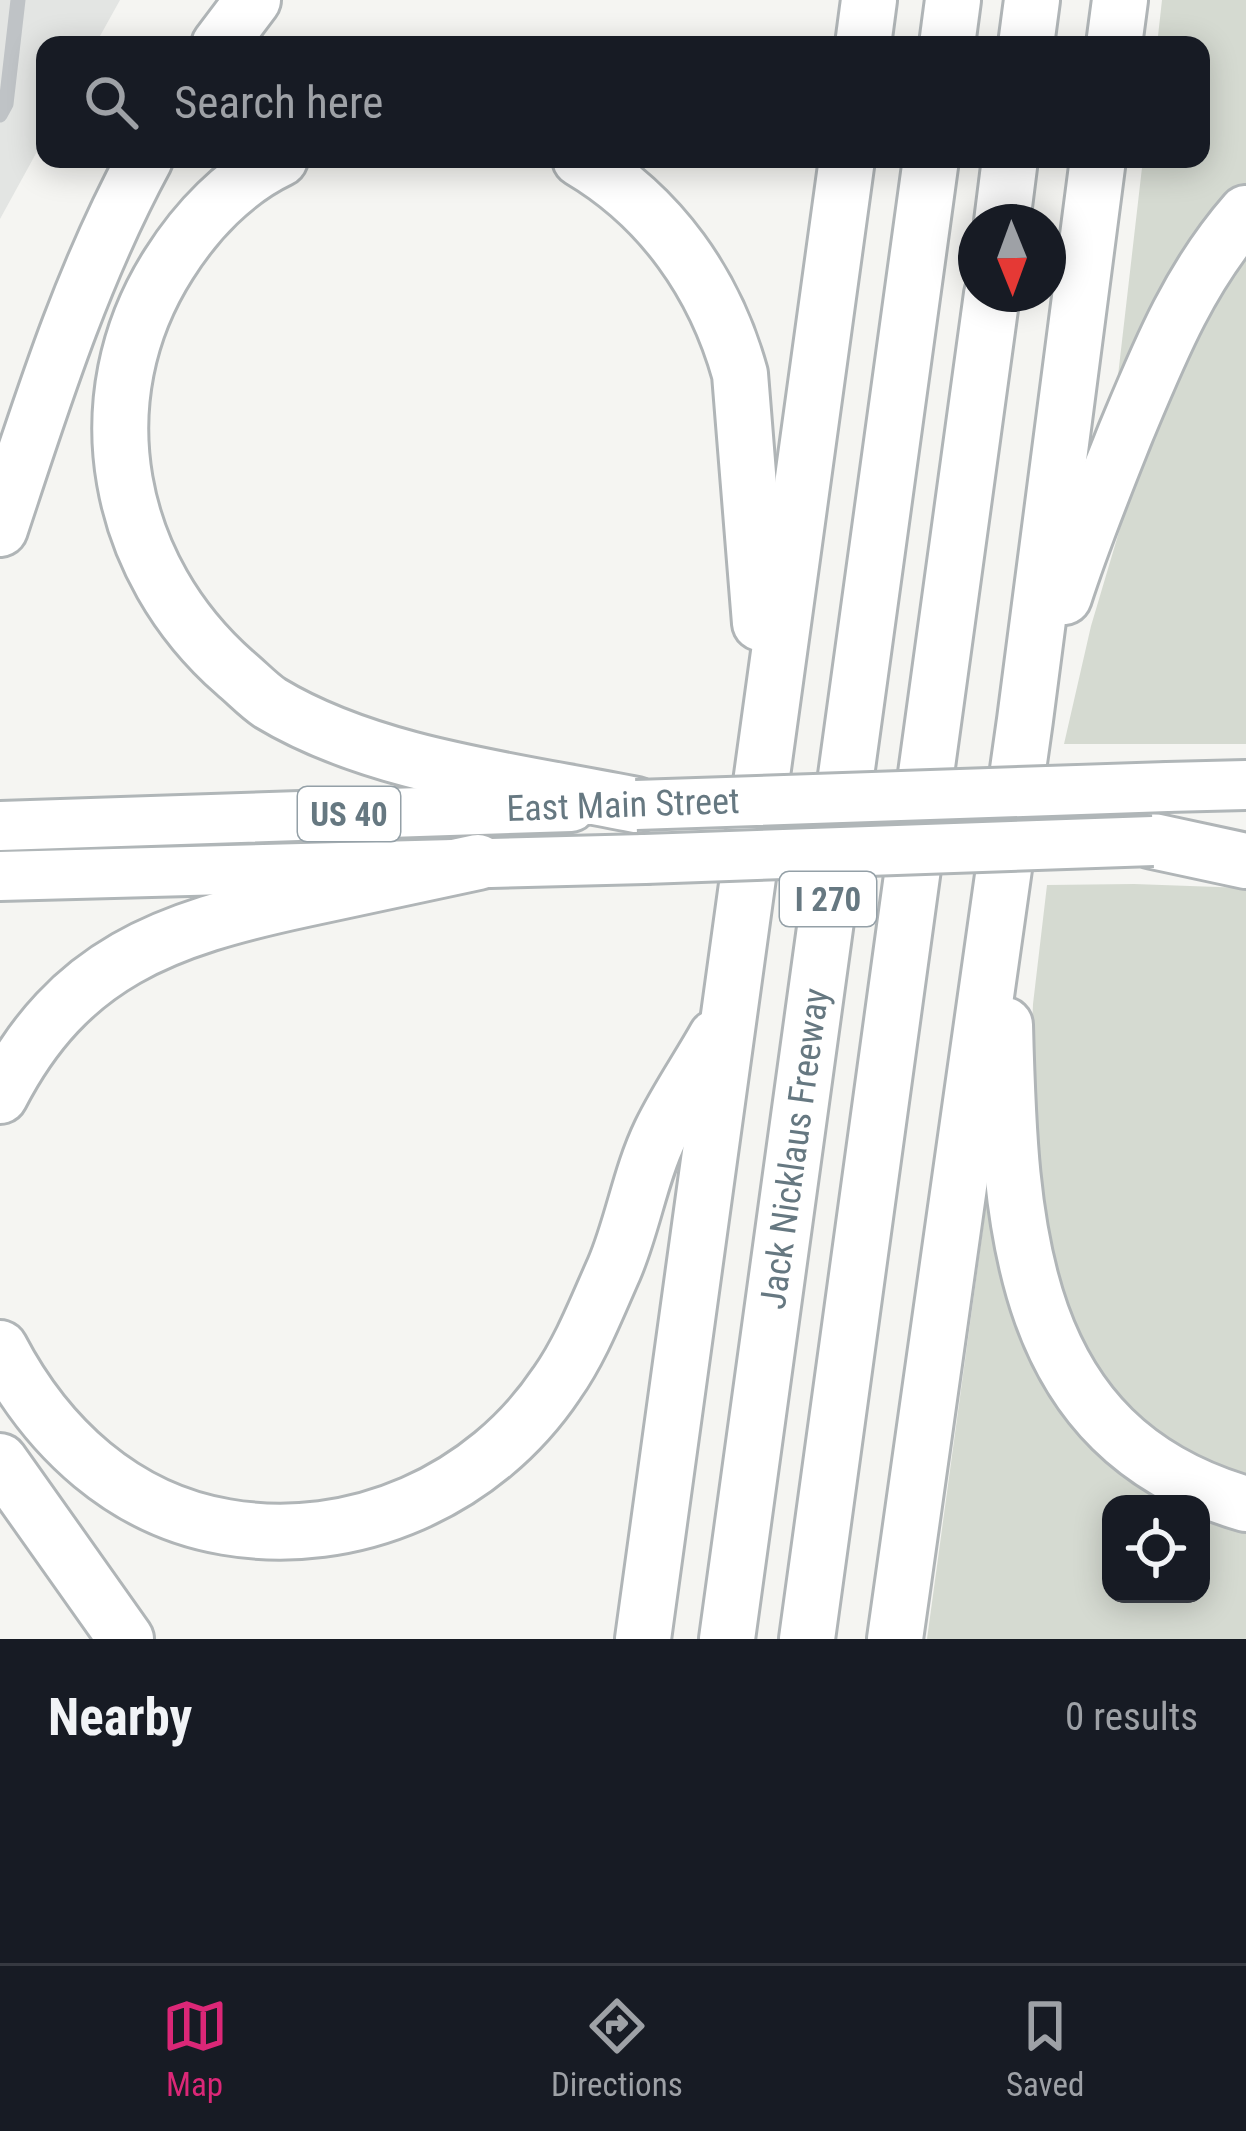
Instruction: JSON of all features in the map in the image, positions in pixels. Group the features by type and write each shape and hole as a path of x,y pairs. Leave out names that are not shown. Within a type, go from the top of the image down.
{"highway":[{"path":"226,36 253,0"},
{"path":"864,36 869,0"},
{"path":"947,36 953,0"},
{"path":"1027,36 1032,0"},
{"path":"1115,36 1120,0"},
{"path":"0,529 69,319 111,221 140,168"},
{"path":"265,168 239,184 184,240 143,309 130,345 123,385 123,468 143,548 159,584 184,622 267,701 328,732 461,769 636,805"},
{"path":"594,168 615,182 680,248 715,302 730,340 740,374 752,490 767,740"},
{"path":"643,1639 847,168"},
{"name":"Jack Nicklaus Freeway","path":"727,1639 930,168"},
{"path":"1004,204 1009,168"},
{"path":"895,1639 1097,168"},
{"path":"1024,720 1081,544 1171,322 1213,250 1246,213"},
{"name":"I 270","path":"807,1639 990,312"},
{"path":"1154,841 1246,861"},
{"path":"0,1096 30,1045 64,1004 116,962 156,940 243,911 478,862"},
{"path":"1001,875 1009,1133 1024,1265 1043,1324 1071,1381 1095,1414 1154,1463 1191,1484 1246,1504"},
{"path":"0,1348 16,1380 64,1441 116,1484 193,1519 242,1530 314,1532 355,1526 423,1500 491,1455 527,1422 558,1382 616,1264 660,1134 729,1015"},
{"path":"0,1461 126,1639"}],"main road":[{"name":"East Main Street","path":"0,826 1246,785"},
{"name":"East Main Street","path":"0,876 1246,838"}],"lane":[{"path":"0,115 6,104 18,0"}],"shaded area":[{"path":"0,0 120,0 100,36 36,36 36,153 0,219"},
{"path":"1162,0 1246,0 1246,193 1116,393 1142,168 1210,168 1210,36 1158,36"},
{"path":"1246,241 1246,744 1064,744 1091,626 1154,414"},
{"path":"1047,885 1246,888 1246,1491 1139,1433 1060,1323 1029,1098 1033,1004"},
{"path":"990,1177 1004,1247 1183,1495 1102,1495 1102,1603 1210,1603 1210,1514 1246,1525 1246,1639 927,1639"}]}
